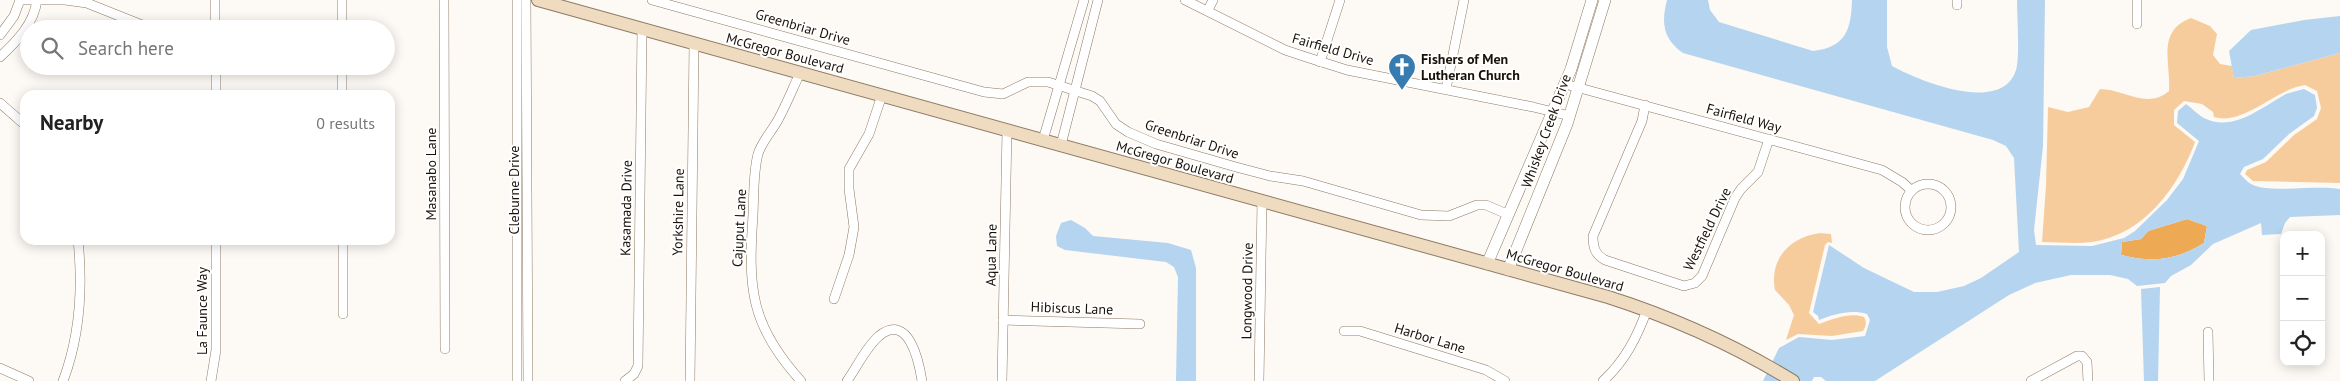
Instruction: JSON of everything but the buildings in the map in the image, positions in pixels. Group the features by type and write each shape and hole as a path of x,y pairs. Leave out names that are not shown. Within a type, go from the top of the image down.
{"main road":[{"name":"McGregor Boulevard","path":"538,0 1647,310 1698,330 1762,362 1793,381"}],"street":[{"path":"0,35 14,16 20,0 65,0 87,3 130,20"},
{"path":"30,20 37,0"},
{"path":"215,0 216,20"},
{"path":"342,0 342,20"},
{"name":"Masanabo Lane","path":"444,0 445,349"},
{"name":"Cleburne Drive","path":"517,0 517,381"},
{"name":"Cleburne Drive","path":"526,0 528,381"},
{"name":"Greenbriar Drive","path":"652,0 984,92 1003,94 1028,82 1037,81 1083,92 1100,101 1116,124 1128,132 1156,144 1270,176 1303,181 1421,215 1449,216 1476,206 1486,205 1507,214"},
{"path":"1043,140 1084,0"},
{"path":"1061,145 1098,0"},
{"name":"Fairfield Drive","path":"1186,0 1285,50 1320,62 1347,70 1570,116"},
{"path":"1208,10 1213,0"},
{"path":"1320,62 1340,0"},
{"path":"1446,90 1464,0"},
{"name":"Whiskey Creek Drive","path":"1487,264 1507,214 1565,84 1581,42 1592,0"},
{"name":"Whiskey Creek Drive","path":"1508,270 1570,116 1605,0"},
{"path":"2137,0 2137,24"},
{"name":"Kasamada Drive","path":"625,381 634,374 638,366 642,29"},
{"path":"0,57 20,35"},
{"name":"Yorkshire Lane","path":"690,381 694,44"},
{"name":"Cajuput Lane","path":"800,73 778,120 758,154 750,252 751,279 758,315 767,337 784,362 801,381"},
{"path":"216,75 216,90"},
{"path":"342,75 342,90"},
{"name":"Fairfield Way","path":"1565,84 1882,170 1911,190"},
{"path":"834,299 849,255 854,228 849,169 870,134 882,95"},
{"path":"0,103 20,117"},
{"name":"Westfield Drive","path":"1644,105 1640,126 1593,236 1593,246 1597,255 1606,260 1684,286 1695,283 1702,276 1735,198 1758,172 1770,139"},
{"name":"Aqua Lane","path":"1002,381 1007,130"},
{"path":"1923,183 1933,184 1942,188 1949,196 1952,206 1949,217 1943,225 1934,229 1924,230 1915,227 1908,220 1905,211 1905,200 1911,190 1923,183"},
{"name":"Longwood Drive","path":"1259,381 1262,201"},
{"path":"517,232 528,232"},
{"path":"62,381 71,356 78,322 80,279 78,245"},
{"name":"La Faunce Way","path":"211,381 216,350 216,245"},
{"path":"343,245 343,314"},
{"path":"1603,381 1617,367 1632,346 1647,310"},
{"name":"Hibiscus Lane","path":"1003,320 1140,324"},
{"path":"847,381 880,335 888,331 898,331 908,335 917,354 922,381"},
{"name":"Harbor Lane","path":"1344,331 1360,331 1374,335 1486,370 1505,381"},
{"path":"2208,332 2209,381"},
{"path":"2031,381 2077,356 2082,356 2087,362 2088,381"},
{"path":"0,368 29,381"}],"shaded area":[{"path":"2191,18 2210,26 2217,34 2213,55 2220,64 2232,66 2234,78 2255,76 2340,53 2340,183 2253,181 2245,174 2247,170 2266,162 2294,135 2317,119 2321,108 2317,91 2305,85 2294,88 2248,112 2225,118 2214,117 2213,112 2202,104 2184,101 2174,110 2174,125 2195,142 2179,176 2156,207 2127,230 2110,238 2086,243 2042,242 2046,186 2048,107 2068,112 2089,107 2100,89 2144,99 2161,96 2169,91 2169,39 2173,31 2180,24"},
{"path":"2187,219 2207,226 2204,243 2194,249 2174,256 2154,259 2121,255 2122,242 2141,239 2148,231"},
{"path":"1820,233 1831,234 1832,243 1828,242 1825,245 1809,313 1819,324 1853,315 1864,317 1866,321 1865,326 1863,331 1832,336 1798,334 1786,340 1794,315 1789,305 1775,290 1775,269 1784,251 1791,245 1799,239"}],"water":[{"path":"1667,0 1708,0 1710,10 1719,22 1813,51 1833,46 1840,41 1848,28 1852,0 1887,0 1887,47 1892,66 1939,86 1978,92 1995,90 2008,83 2016,70 2018,47 2017,0 2045,0 2043,146 2034,230 2036,245 2092,246 2124,238 2135,231 2167,200 2183,179 2199,141 2177,123 2178,111 2186,104 2204,118 2215,122 2226,122 2247,116 2286,94 2304,89 2315,95 2317,108 2314,116 2289,134 2263,159 2244,167 2240,174 2249,183 2260,187 2340,189 2340,215 2290,217 2282,231 2280,231 2280,234 2262,235 2261,223 2213,244 2191,265 2171,276 2165,283 2137,286 2128,279 2110,275 2071,275 2035,283 2009,295 1875,381 1826,381 1821,377 1814,377 1812,381 1763,381 1779,348 1799,337 1832,340 1865,336 1870,320 1867,314 1843,313 1819,320 1818,316 1813,312 1829,245 1864,268 1914,292 1937,292 1964,286 1981,278 2019,252 2014,158 2006,146 1993,140 1683,53 1671,42 1665,30 1664,16","holes":["2187,219 2207,226 2204,243 2184,253 2164,258 2143,259 2121,255 2122,242 2141,239 2148,231"]},
{"path":"2340,16 2340,53 2255,76 2234,78 2229,51 2251,30 2304,20"},
{"path":"1071,220 1085,228 1093,236 1168,243 1191,250 1196,268 1196,381 1176,381 1178,277 1174,267 1166,262 1065,250 1057,246 1056,236 1061,223"},
{"path":"2160,287 2158,381 2144,381 2141,289"}],"place":[{"name":"Fishers of Men Lutheran Church","path":"1402,91"}]}
